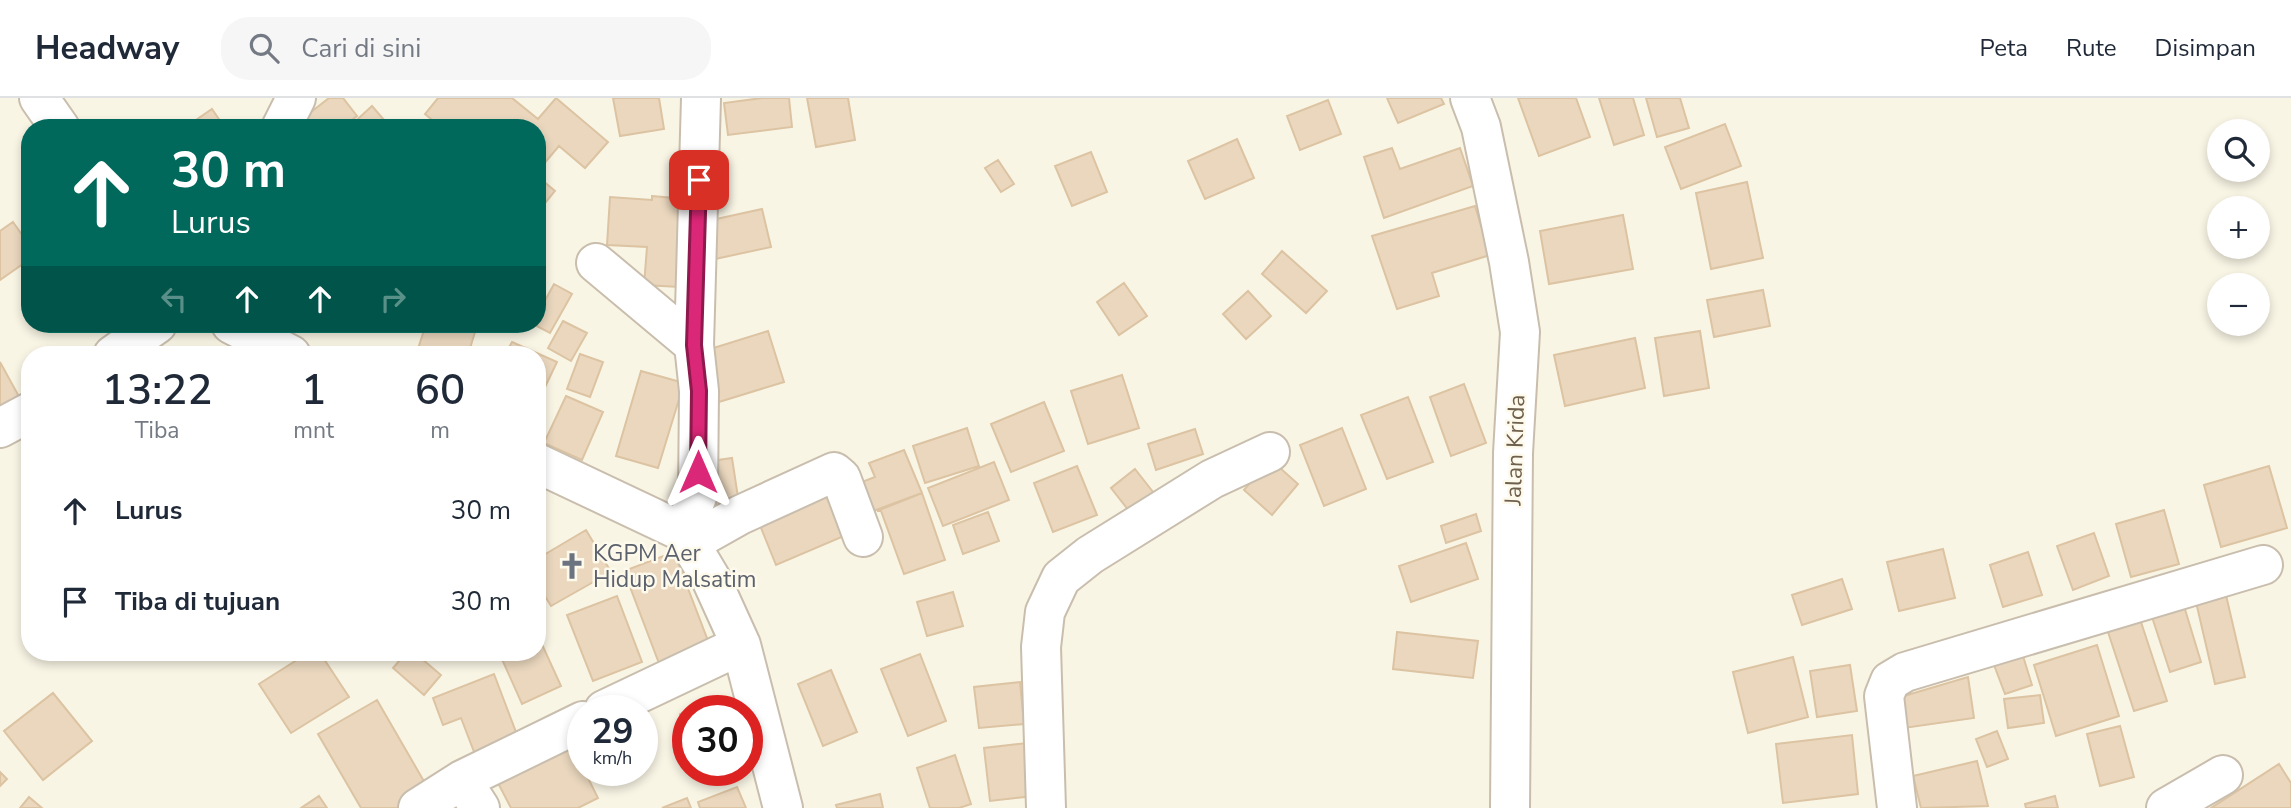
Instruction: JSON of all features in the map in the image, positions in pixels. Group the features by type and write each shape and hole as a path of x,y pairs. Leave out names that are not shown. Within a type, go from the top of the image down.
{"street":[{"path":"39,98 54,119"},
{"path":"286,119 296,98"},
{"path":"688,537 698,494 699,391 694,345 701,98"},
{"name":"Jalan Krida","path":"1470,98 1484,140 1520,331 1513,453 1510,808"},
{"path":"596,263 694,345"},
{"path":"126,346 144,333"},
{"path":"249,333 274,346"},
{"path":"0,428 21,417"},
{"path":"1046,808 1041,647 1045,612 1061,578 1090,555 1212,480 1270,452"},
{"path":"546,467 688,537 741,645 783,808"},
{"path":"688,537 834,472 841,478 863,537"},
{"path":"1897,808 1884,696 1890,681 1905,672 1965,653 2263,565"},
{"path":"636,695 741,645"},
{"path":"418,808 471,794 567,731"},
{"path":"2166,808 2223,775"}],"building":[{"path":"329,98 343,98 357,116 353,119 308,119 306,116"},
{"path":"438,98 512,98 538,119 431,119 425,114"},
{"path":"556,98 608,142 585,168 559,146 546,161 546,119 538,119"},
{"path":"613,98 659,98 664,129 620,136"},
{"path":"789,98 792,127 728,135 724,103"},
{"path":"807,98 848,98 855,140 816,147"},
{"path":"1387,98 1441,98 1444,104 1398,123"},
{"path":"1518,98 1576,98 1590,137 1539,156"},
{"path":"1599,98 1633,98 1644,135 1614,145"},
{"path":"1646,98 1680,98 1689,128 1657,137"},
{"path":"1328,100 1341,134 1300,150 1287,116"},
{"path":"372,106 383,119 358,119"},
{"path":"212,109 219,119 198,119"},
{"path":"1725,124 1741,166 1681,189 1665,147"},
{"path":"1237,139 1254,178 1205,199 1188,161"},
{"path":"1392,148 1400,169 1460,148 1473,186 1384,218 1364,157"},
{"path":"1091,152 1107,192 1072,206 1055,166"},
{"path":"998,160 1014,184 1001,192 985,168"},
{"path":"1747,182 1763,258 1711,269 1696,193"},
{"path":"546,184 555,191 546,202"},
{"path":"652,196 685,199 679,287 644,285 647,247 607,245 610,197 652,200"},
{"path":"1475,206 1490,255 1432,273 1439,296 1397,309 1372,236"},
{"path":"762,209 771,247 715,259 707,221"},
{"path":"1623,215 1633,269 1549,284 1540,231"},
{"path":"13,222 21,233 21,265 0,280 0,231"},
{"path":"1282,251 1327,291 1306,313 1262,274"},
{"path":"1124,283 1147,316 1119,335 1097,302"},
{"path":"554,284 572,294 550,333 546,331 546,299"},
{"path":"1763,290 1770,326 1714,337 1707,300"},
{"path":"1248,291 1271,316 1246,339 1223,314"},
{"path":"563,321 587,333 571,361 548,348"},
{"path":"768,331 784,382 719,402 704,351"},
{"path":"1700,331 1709,388 1664,396 1655,338"},
{"path":"423,333 475,333 471,346 419,346"},
{"path":"1635,338 1645,388 1565,406 1554,355"},
{"path":"580,354 603,362 590,397 567,389"},
{"path":"546,357 557,362 546,385"},
{"path":"0,362 21,403 0,414"},
{"path":"641,371 684,383 658,468 616,456"},
{"path":"1122,375 1139,428 1088,444 1071,391"},
{"path":"1464,384 1486,443 1451,456 1430,397"},
{"path":"566,396 603,412 582,460 546,444"},
{"path":"1408,397 1433,462 1387,479 1361,415"},
{"path":"1044,402 1064,451 1011,472 991,424"},
{"path":"967,428 979,466 925,483 913,446"},
{"path":"1342,428 1366,489 1324,506 1300,445"},
{"path":"1195,429 1203,454 1156,470 1148,444"},
{"path":"904,450 922,493 865,514 854,485 875,477 869,463"},
{"path":"732,458 739,504 711,508 704,462"},
{"path":"1270,459 1298,484 1272,515 1244,490"},
{"path":"994,462 1009,500 943,526 928,488"},
{"path":"1077,466 1097,515 1053,532 1034,483"},
{"path":"2269,466 2287,528 2221,547 2204,485"},
{"path":"1135,469 1157,497 1133,516 1111,488"},
{"path":"830,481 851,533 776,565 755,513"},
{"path":"922,493 945,560 904,574 881,511 877,511"},
{"path":"2164,510 2179,564 2131,577 2116,524"},
{"path":"988,512 999,541 963,554 953,525"},
{"path":"1476,514 1481,531 1446,543 1441,526"},
{"name":"KGPM Aer Hidup Malsatim","path":"586,530 611,572 551,606 546,598 546,554"},
{"path":"2094,533 2109,576 2073,590 2057,546"},
{"path":"1466,543 1478,579 1411,602 1399,566"},
{"path":"1943,549 1955,598 1899,611 1887,562"},
{"path":"674,552 710,646 660,666 624,571"},
{"path":"2028,552 2042,595 2003,607 1990,565"},
{"path":"1842,579 1852,609 1802,625 1792,595"},
{"path":"953,592 963,626 927,636 917,602"},
{"path":"2226,595 2245,677 2215,684 2196,602"},
{"path":"617,596 642,662 593,681 567,615"},
{"path":"2184,606 2201,662 2170,672 2152,617"},
{"path":"2140,619 2167,701 2134,711 2107,629"},
{"path":"1397,632 1478,641 1473,678 1393,669"},
{"path":"2097,645 2119,716 2056,736 2034,665"},
{"path":"546,653 561,686 522,704 503,661 546,661"},
{"path":"920,654 946,721 908,736 881,669"},
{"path":"2023,656 2032,685 2005,694 1994,665"},
{"path":"1793,657 1808,717 1748,733 1733,672"},
{"path":"295,661 325,661 349,697 291,733 259,684"},
{"path":"399,661 424,661 441,675 424,695 393,668"},
{"path":"1850,665 1857,711 1817,717 1810,671"},
{"path":"831,670 857,732 823,746 798,684"},
{"path":"494,674 519,740 476,757 461,718 443,725 433,698"},
{"path":"1968,677 1974,718 1897,729 1887,701"},
{"path":"1020,682 1024,724 979,728 974,687"},
{"path":"53,693 92,741 43,780 4,731"},
{"path":"2040,695 2044,723 2008,728 2004,699"},
{"path":"377,700 429,790 397,808 361,808 318,734"},
{"path":"2120,726 2134,777 2100,786 2087,734"},
{"path":"1997,731 2008,759 1987,767 1976,739"},
{"path":"1852,735 1858,794 1783,803 1776,744"},
{"path":"1027,743 1033,796 990,801 984,748"},
{"path":"567,748 567,786 592,786 598,798 578,808 511,808 498,783"},
{"path":"955,755 971,804 959,808 930,808 917,768"},
{"path":"1977,761 1988,806 1921,808 1913,776"},
{"path":"2279,764 2291,783 2291,808 2211,808"},
{"path":"0,772 7,779 0,786"},
{"path":"737,787 746,808 700,808 698,802"},
{"path":"880,794 883,808 837,808 836,805"},
{"path":"319,796 327,808 301,808"},
{"path":"2055,796 2058,808 2026,808 2025,804"},
{"path":"29,797 42,808 20,808"},
{"path":"687,798 691,808 662,808"}],"place":[{"name":"KGPM Aer Hidup Malsatim","path":"572,566"}],"route":[{"path":"698,472 699,391 694,345 699,180"}]}
